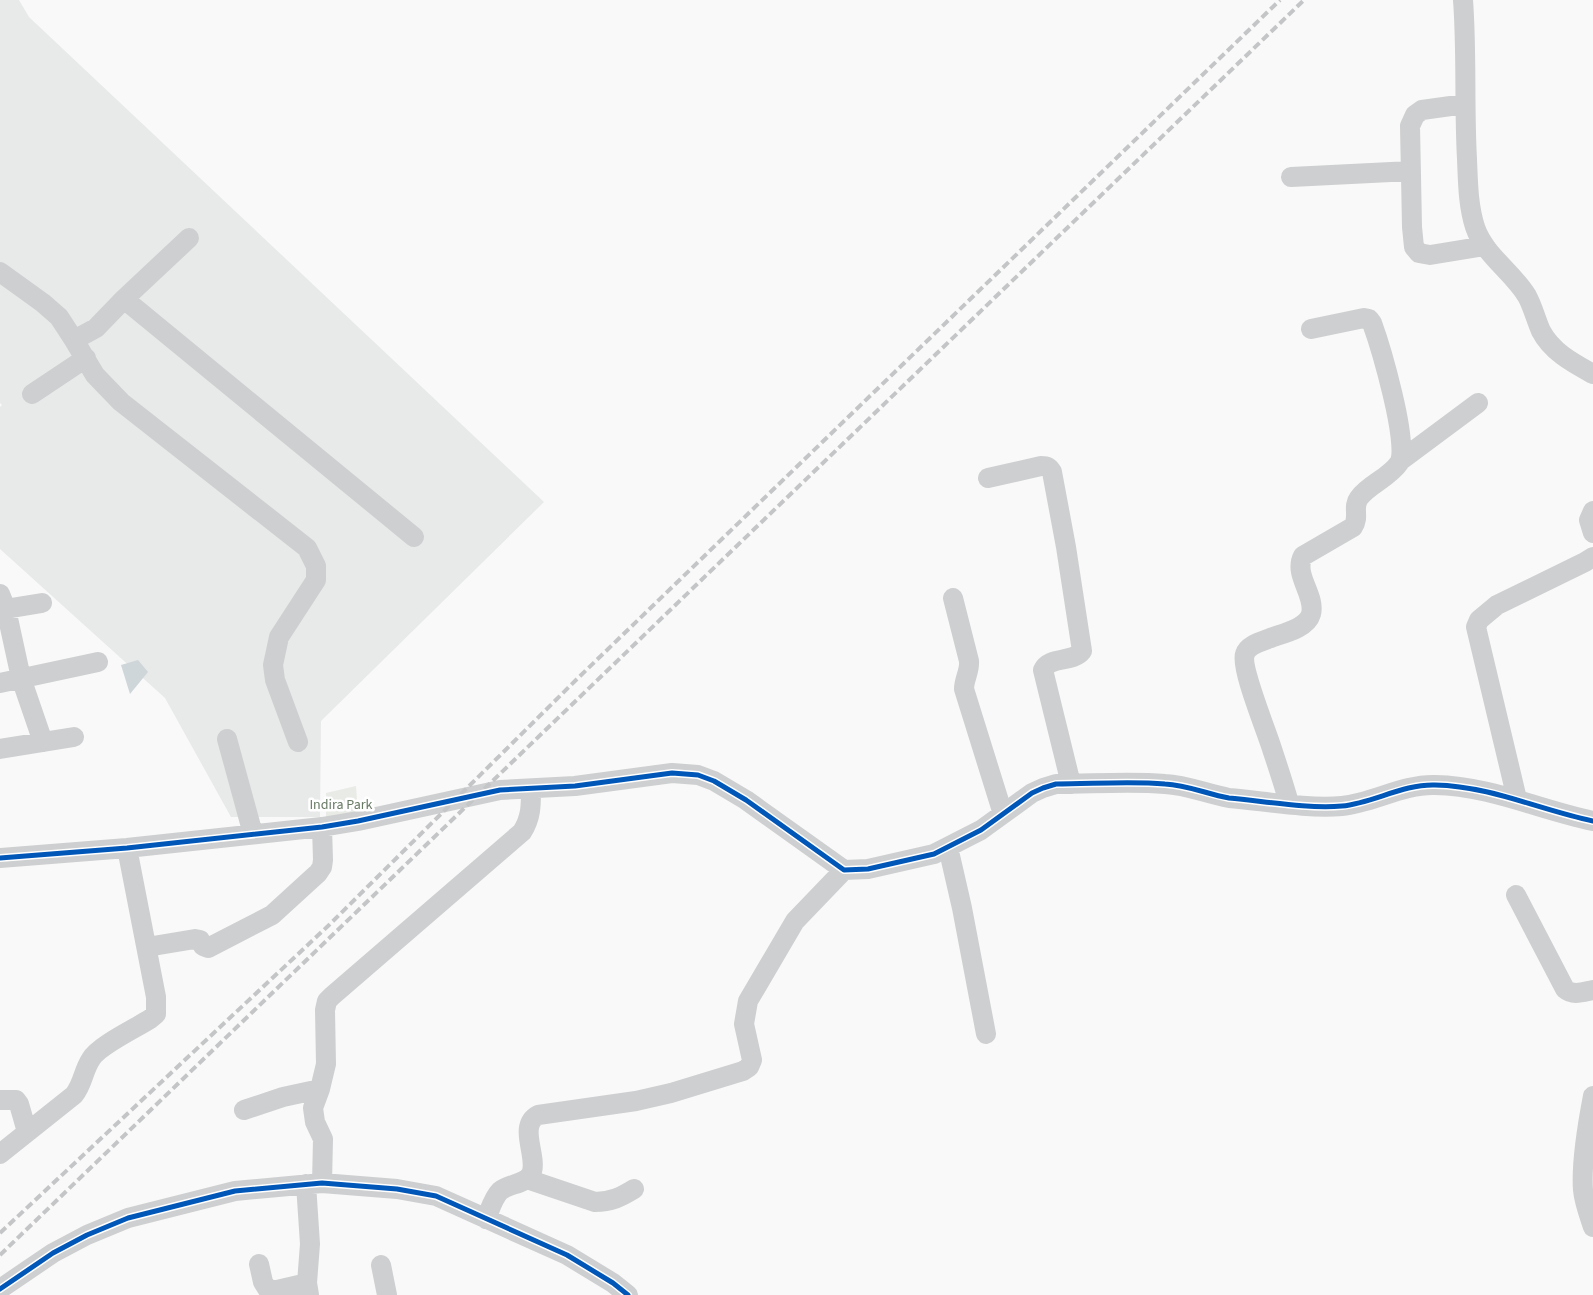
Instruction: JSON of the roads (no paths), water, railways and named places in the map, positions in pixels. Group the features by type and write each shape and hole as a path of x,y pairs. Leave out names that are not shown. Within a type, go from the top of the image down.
{"street":[{"path":"1463,0 1469,196 1475,228 1490,254 1513,276 1527,297 1542,332 1551,345 1572,363 1593,374"},
{"path":"1465,104 1422,110 1415,115 1410,126 1414,247 1419,253 1430,256 1485,246"},
{"path":"1290,177 1411,171"},
{"path":"74,340 96,328 189,238"},
{"path":"0,272 59,317 95,375 121,402 307,548 316,566 316,580 280,636 273,665 275,680 298,742"},
{"path":"124,299 414,537"},
{"path":"1311,329 1364,318 1372,322 1386,364 1398,419 1400,461"},
{"path":"32,394 86,358"},
{"path":"1289,803 1257,707 1244,664 1244,656 1247,650 1255,644 1297,628 1306,622 1311,614 1311,605 1300,568 1300,562 1304,556 1353,527 1357,517 1357,500 1362,494 1395,468 1400,461 1478,403"},
{"path":"988,478 1041,466 1046,466 1052,472 1082,651 1080,654 1045,666 1044,675 1070,784"},
{"path":"1593,512 1589,520 1593,533"},
{"path":"1517,799 1476,627 1479,620 1497,605 1593,557"},
{"path":"954,598 970,667 964,681 964,689 1003,814"},
{"path":"42,602 2,604 21,678 43,742"},
{"path":"0,683 98,662"},
{"path":"0,749 74,737"},
{"path":"228,739 253,834"},
{"path":"0,858 127,848 322,826 358,821 500,790 530,790 575,786 672,773 698,775 714,780 746,800 844,870 868,869 934,854 981,830 1043,788 1056,784 1165,784 1188,787 1228,798 1340,806 1363,803 1403,790 1432,785 1467,787 1517,799 1568,816 1593,821"},
{"path":"259,1264 262,1282 268,1290 308,1289 314,1183 323,1139 313,1115 313,1108 326,1064 325,1010 327,1002 416,922 522,832 530,815 530,790"},
{"path":"147,947 198,939 205,948 208,948 272,915 318,873 322,867 322,826"},
{"path":"948,847 971,952 986,1034"},
{"path":"0,1154 78,1090 86,1067 92,1057 102,1048 156,1014 156,997 127,848"},
{"path":"486,1219 496,1196 501,1190 531,1175 530,1123 538,1115 636,1101 707,1082 743,1071 749,1067 752,1060 744,1024 748,1001 795,921 844,870"},
{"path":"1516,895 1569,993 1593,990"},
{"path":"244,1110 283,1097 320,1089"},
{"path":"1593,1096 1589,1114 1582,1178 1583,1192 1593,1227"},
{"path":"0,1100 16,1100 19,1104 27,1132"},
{"path":"526,1179 595,1202 617,1199 634,1189"},
{"path":"0,1289 53,1253 88,1235 128,1218 235,1191 314,1183 397,1189 436,1196 567,1255 613,1283 628,1295"},
{"path":"381,1265 387,1295"}],"railway":[{"path":"0,1233 328,926 577,679 1280,0"},
{"path":"0,1255 1304,0"}],"park label":[{"name":"Indira Park","path":"341,804"}]}
